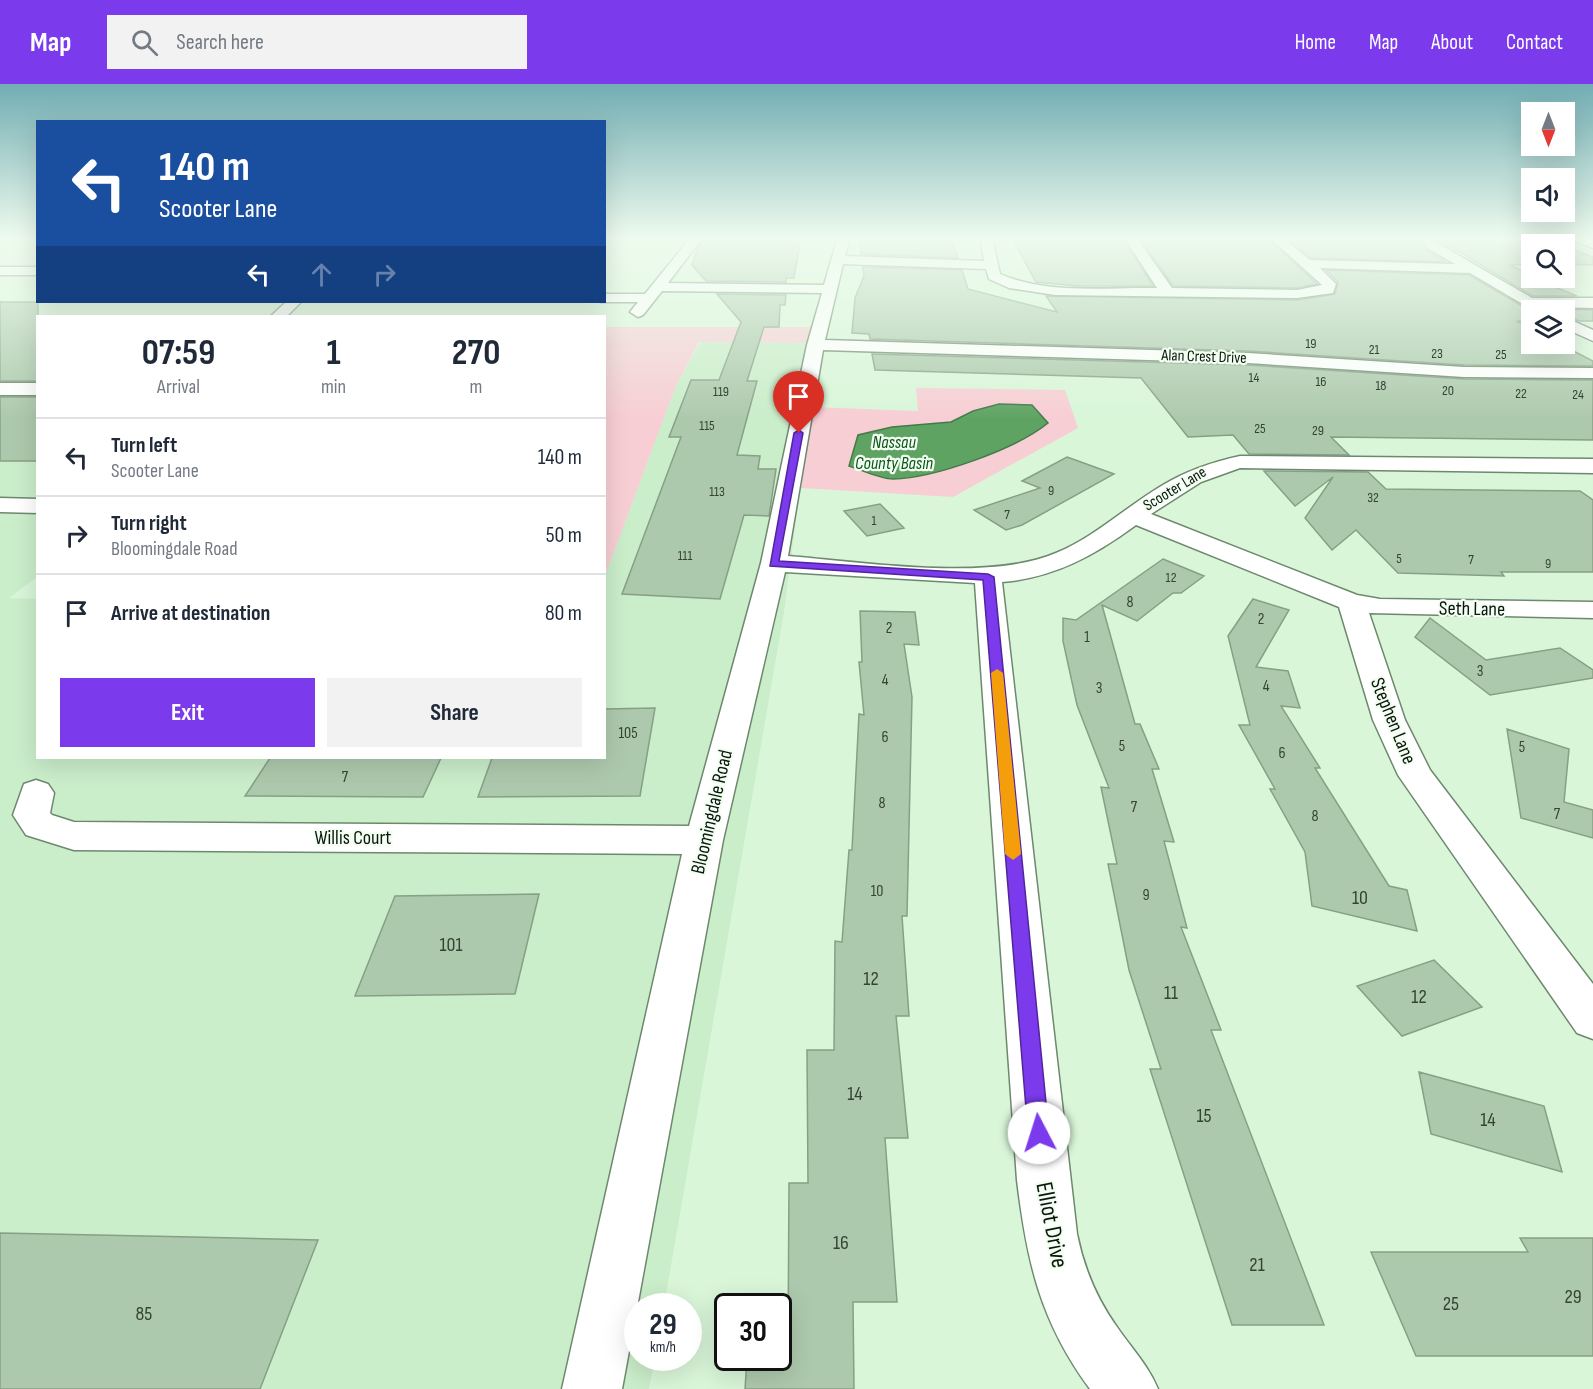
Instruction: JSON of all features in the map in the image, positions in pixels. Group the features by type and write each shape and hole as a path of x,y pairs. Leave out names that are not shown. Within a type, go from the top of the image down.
{"street":[{"path":"638,312 649,298"},
{"name":"Bloomingdale Road","path":"592,1389 704,840 774,563 815,345 828,298"},
{"path":"279,315 293,303"},
{"path":"1575,303 1593,303"},
{"path":"1575,327 1593,336"},
{"name":"Alan Crest Drive","path":"815,345 1248,358 1453,371 1593,374"},
{"path":"0,389 36,389"},
{"name":"Scooter Lane","path":"774,563 988,577 1040,567 1066,558 1098,540 1198,473 1240,462 1593,466"},
{"path":"0,505 36,506"},
{"path":"1133,515 1351,602"},
{"name":"Elliot Drive","path":"988,577 1043,1180 1057,1265 1079,1320 1113,1372 1128,1389"},
{"name":"Seth Lane","path":"1351,602 1380,607 1593,610"},
{"name":"Stephen Lane","path":"1351,602 1389,720 1416,775 1593,1019"},
{"name":"Willis Court","path":"36,793 31,815 39,825 74,836 704,840"}],"shaded area":[{"path":"0,323 36,323 36,578 9,598 36,599 36,759 606,759 606,573 675,388 700,342 819,343 784,612 666,1293 624,1293 624,1371 652,1371 649,1389 0,1389"},
{"path":"606,327 822,327 819,343 699,342 675,388 606,573"},
{"path":"916,388 1065,390 1078,428 953,497 801,488 812,407 918,411"}],"water":[{"name":"Nassau County Basin","path":"999,404 1032,405 1048,423 1034,433 996,452 952,468 930,473 888,479 849,466 858,435 892,427 951,422 973,411"}],"building":[{"path":"720,298 786,298 785,305 780,305 779,327 764,327 747,381 757,381 737,455 760,456 758,469 776,469 769,516 744,515 720,599 622,594 681,437 669,437 691,380 719,380 741,322"},
{"path":"855,298 1002,298 1057,312 1047,298 1297,300 1310,298 1508,298 1521,306 1521,321 1517,321 1521,323 1521,354 1575,354 1575,352 1593,361 1593,366 1464,365 1248,351 870,339 869,334 852,333"},
{"path":"0,302 36,302 38,303 38,315 36,315 36,381 0,381"},
{"path":"1575,310 1593,310 1593,321 1575,319"},
{"path":"872,354 1248,365 1464,379 1593,380 1593,440 1331,437 1349,455 1249,454 1233,435 1188,437 1141,378 875,370"},
{"path":"0,397 36,397 36,461 0,461"},
{"path":"1067,457 1114,474 1022,525 1006,530 974,510 1040,488 1022,481"},
{"path":"1264,471 1368,472 1386,489 1580,491 1593,500 1593,572 1501,572 1504,576 1398,573 1356,530 1332,550 1305,518 1333,477 1295,506"},
{"path":"880,504 904,528 867,536 844,511"},
{"path":"1163,559 1204,576 1181,593 1173,593 1137,621 1102,605 1135,724 1140,724 1159,769 1152,769 1174,842 1164,841 1187,928 1181,927 1221,1030 1211,1030 1324,1325 1232,1325 1150,1069 1161,1069 1129,970 1108,864 1117,864 1101,787 1109,788 1077,705 1063,641 1063,618 1076,620"},
{"path":"1253,599 1289,610 1256,667 1288,671 1300,708 1281,706 1320,768 1315,768 1389,886 1407,890 1417,931 1312,906 1305,852 1270,789 1275,789 1239,725 1250,725 1228,636"},
{"path":"860,611 915,612 919,645 904,644 912,697 907,916 902,916 909,1016 896,1016 908,1138 885,1138 897,1302 853,1302 854,1389 745,1389 746,1371 792,1371 792,1293 788,1293 789,1183 808,1183 807,1050 834,1050 835,941 842,942 849,850 852,850 859,714 864,715 859,662 862,662"},
{"path":"1430,618 1486,660 1560,648 1593,670 1593,678 1490,695 1415,637"},
{"path":"655,708 640,796 478,797 492,759 606,759 606,709"},
{"path":"1507,729 1569,749 1564,802 1593,810 1593,838 1521,818"},
{"path":"269,759 441,759 423,797 245,796"},
{"path":"539,894 515,994 355,996 395,896"},
{"path":"1434,960 1482,1007 1402,1036 1357,986"},
{"path":"1419,1072 1544,1106 1562,1172 1431,1134"},
{"path":"0,1233 318,1240 260,1389 0,1389"},
{"path":"1520,1238 1593,1238 1593,1356 1416,1356 1371,1252 1528,1252"}],"slow traffic":[{"path":"997,673 1013,854"}],"route":[{"path":"799,433 774,563 988,577 1039,1133"}]}
